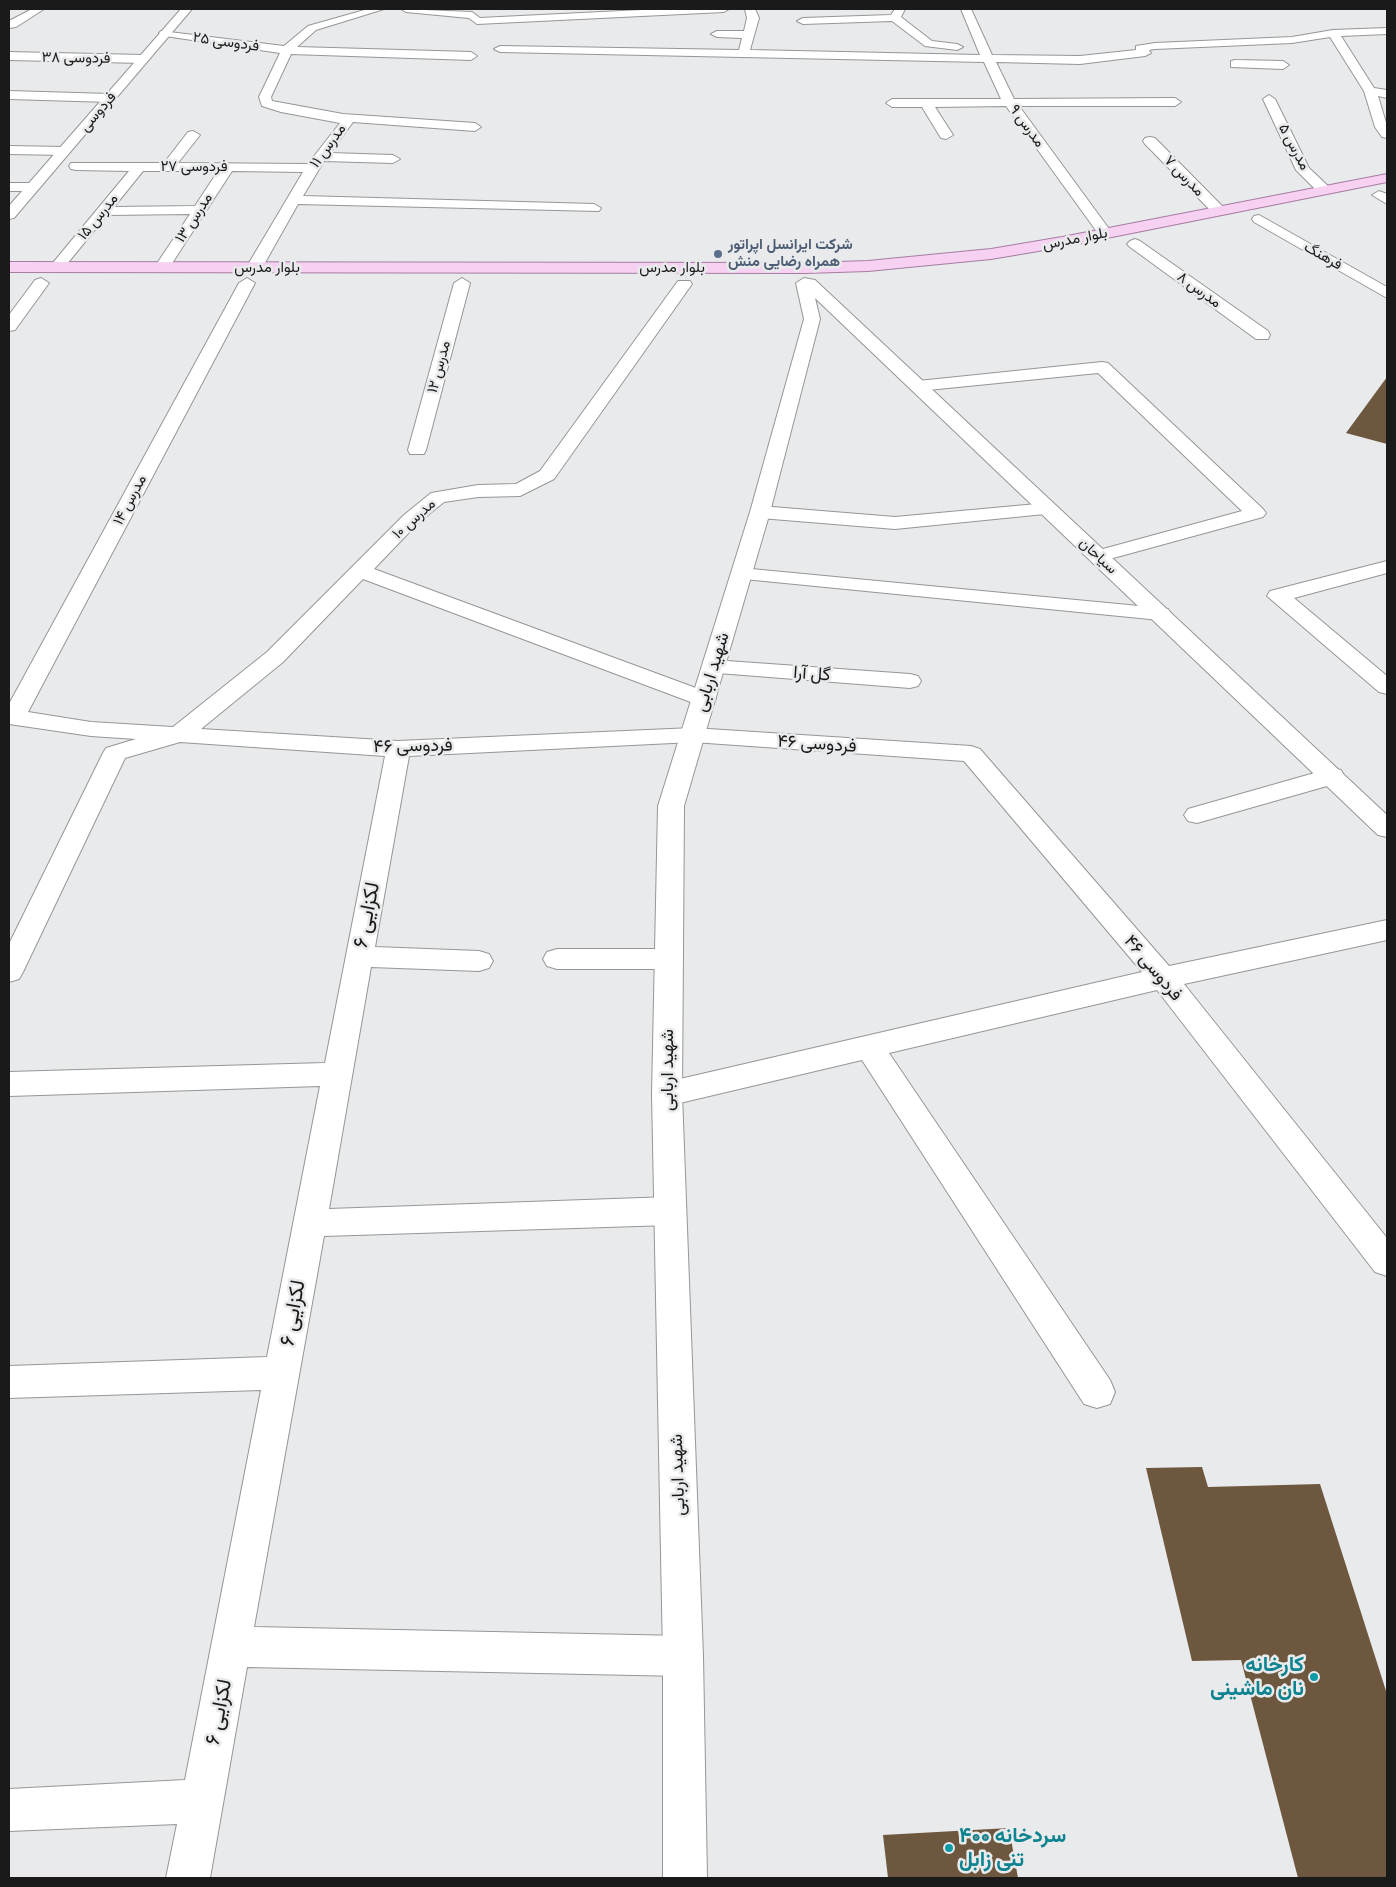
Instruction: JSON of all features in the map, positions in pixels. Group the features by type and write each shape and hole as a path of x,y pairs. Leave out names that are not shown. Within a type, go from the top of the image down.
{"main road":[{"name":"بلوار مدرس","path":"9,267 57,267 163,278 256,278 868,266 992,254 1387,178"},
{"path":"1360,199 1384,196"},
{"path":"1240,223 1287,214"},
{"name":"بلوار مدرس","path":"1118,248 1154,240"},
{"name":"بلوار مدرس","path":"972,271 1036,262"},
{"name":"بلوار مدرس","path":"228,283 256,278"},
{"path":"33,283 61,283"},
{"path":"442,283 481,283"},
{"name":"بلوار مدرس","path":"675,284 704,284"}],"street":[{"path":"9,24 12,25 39,9"},
{"name":"فردوسی","path":"9,215 187,9"},
{"path":"287,50 312,28 380,9"},
{"path":"406,9 472,15 477,22 724,9"},
{"path":"743,55 753,18 750,9"},
{"name":"مدرس ۹","path":"966,9 1009,102 1106,233"},
{"path":"630,29 634,13"},
{"path":"803,20 897,13 929,44 986,54"},
{"path":"315,16 342,19"},
{"path":"1374,19 1387,30"},
{"path":"500,50 743,55 986,54 1080,60 1145,53 1140,48 1156,46 1292,40 1333,33 1387,30"},
{"name":"فردوسی ۲۵","path":"166,33 287,50 471,56"},
{"path":"1333,33 1370,91 1381,127 1387,134"},
{"path":"717,34 748,35"},
{"path":"1222,43 1237,68 1284,65"},
{"name":"مدرس ۱۱","path":"256,278 293,200 316,163 347,122 337,116 275,106 264,101 287,50"},
{"name":"فردوسی ۳۸","path":"9,56 143,59"},
{"path":"1370,91 1387,94"},
{"path":"9,95 110,98"},
{"name":"مدرس ۵","path":"1269,99 1303,170 1324,190"},
{"path":"892,103 1175,102"},
{"path":"926,103 946,135"},
{"path":"337,116 475,127"},
{"path":"168,167 193,135"},
{"name":"مدرس ۷","path":"1150,140 1218,211"},
{"path":"9,150 64,151"},
{"name":"فردوسی ۲۷","path":"76,166 227,168 393,159"},
{"name":"مدرس ۱۵","path":"57,267 139,167"},
{"name":"مدرس ۱۳","path":"163,278 200,210 227,168"},
{"path":"9,187 32,187"},
{"path":"293,200 594,208"},
{"path":"103,211 200,210"},
{"name":"فرهنگ","path":"1259,220 1387,293"},
{"name":"مدرس ۸","path":"1136,244 1262,335"},
{"name":"مدرس ۱۴","path":"11,718 256,278"},
{"path":"9,326 33,283"},
{"name":"مدرس ۱۲","path":"417,450 462,283"},
{"name":"مدرس ۱۰","path":"178,735 275,657 411,519 438,497 478,491 520,490 547,475 649,330 675,284"},
{"name":"سیاحان","path":"812,292 918,386 1387,829"},
{"name":"شهید اربابی","path":"685,1878 683,1656 668,1094 671,806 760,512 812,319 812,292"},
{"path":"918,386 1102,367 1256,513 1099,556"},
{"path":"760,512 895,523 1048,509"},
{"path":"1387,568 1278,596 1387,687"},
{"path":"360,571 704,699"},
{"path":"741,574 1160,614"},
{"name":"گل آرا","path":"713,667 910,681"},
{"name":"فردوسی ۴۶","path":"11,718 91,729 398,748 693,735 970,754 1163,978 1387,1262"},
{"path":"9,972 115,753 178,735"},
{"name":"لکزایی ۶","path":"188,1878 398,748"},
{"path":"1197,815 1332,776"},
{"path":"668,1094 1163,978 1387,930"},
{"path":"359,957 479,961"},
{"path":"557,959 669,959"},
{"path":"869,1047 1096,1392"},
{"path":"9,1084 338,1074"},
{"path":"310,1222 670,1211"},
{"path":"9,1382 282,1374"},
{"path":"231,1647 683,1656"},
{"path":"9,1810 202,1801"}],"building":[{"path":"1387,377 1387,444 1346,433"},
{"name":"کارخانه نان ماشینی","path":"1202,1467 1208,1487 1320,1484 1387,1694 1387,1878 1298,1878 1241,1660 1192,1661 1146,1468"},
{"name":"سردخانه ۴۰۰ تنی زابل","path":"1009,1828 1018,1878 888,1878 883,1835"}],"place":[{"name":"شرکت ایرانسل اپراتور همراه رضایی منش","path":"718,254"},
{"name":"کارخانه نان ماشینی","path":"1314,1677"},
{"name":"سردخانه ۴۰۰ تنی زابل","path":"949,1848"}]}
